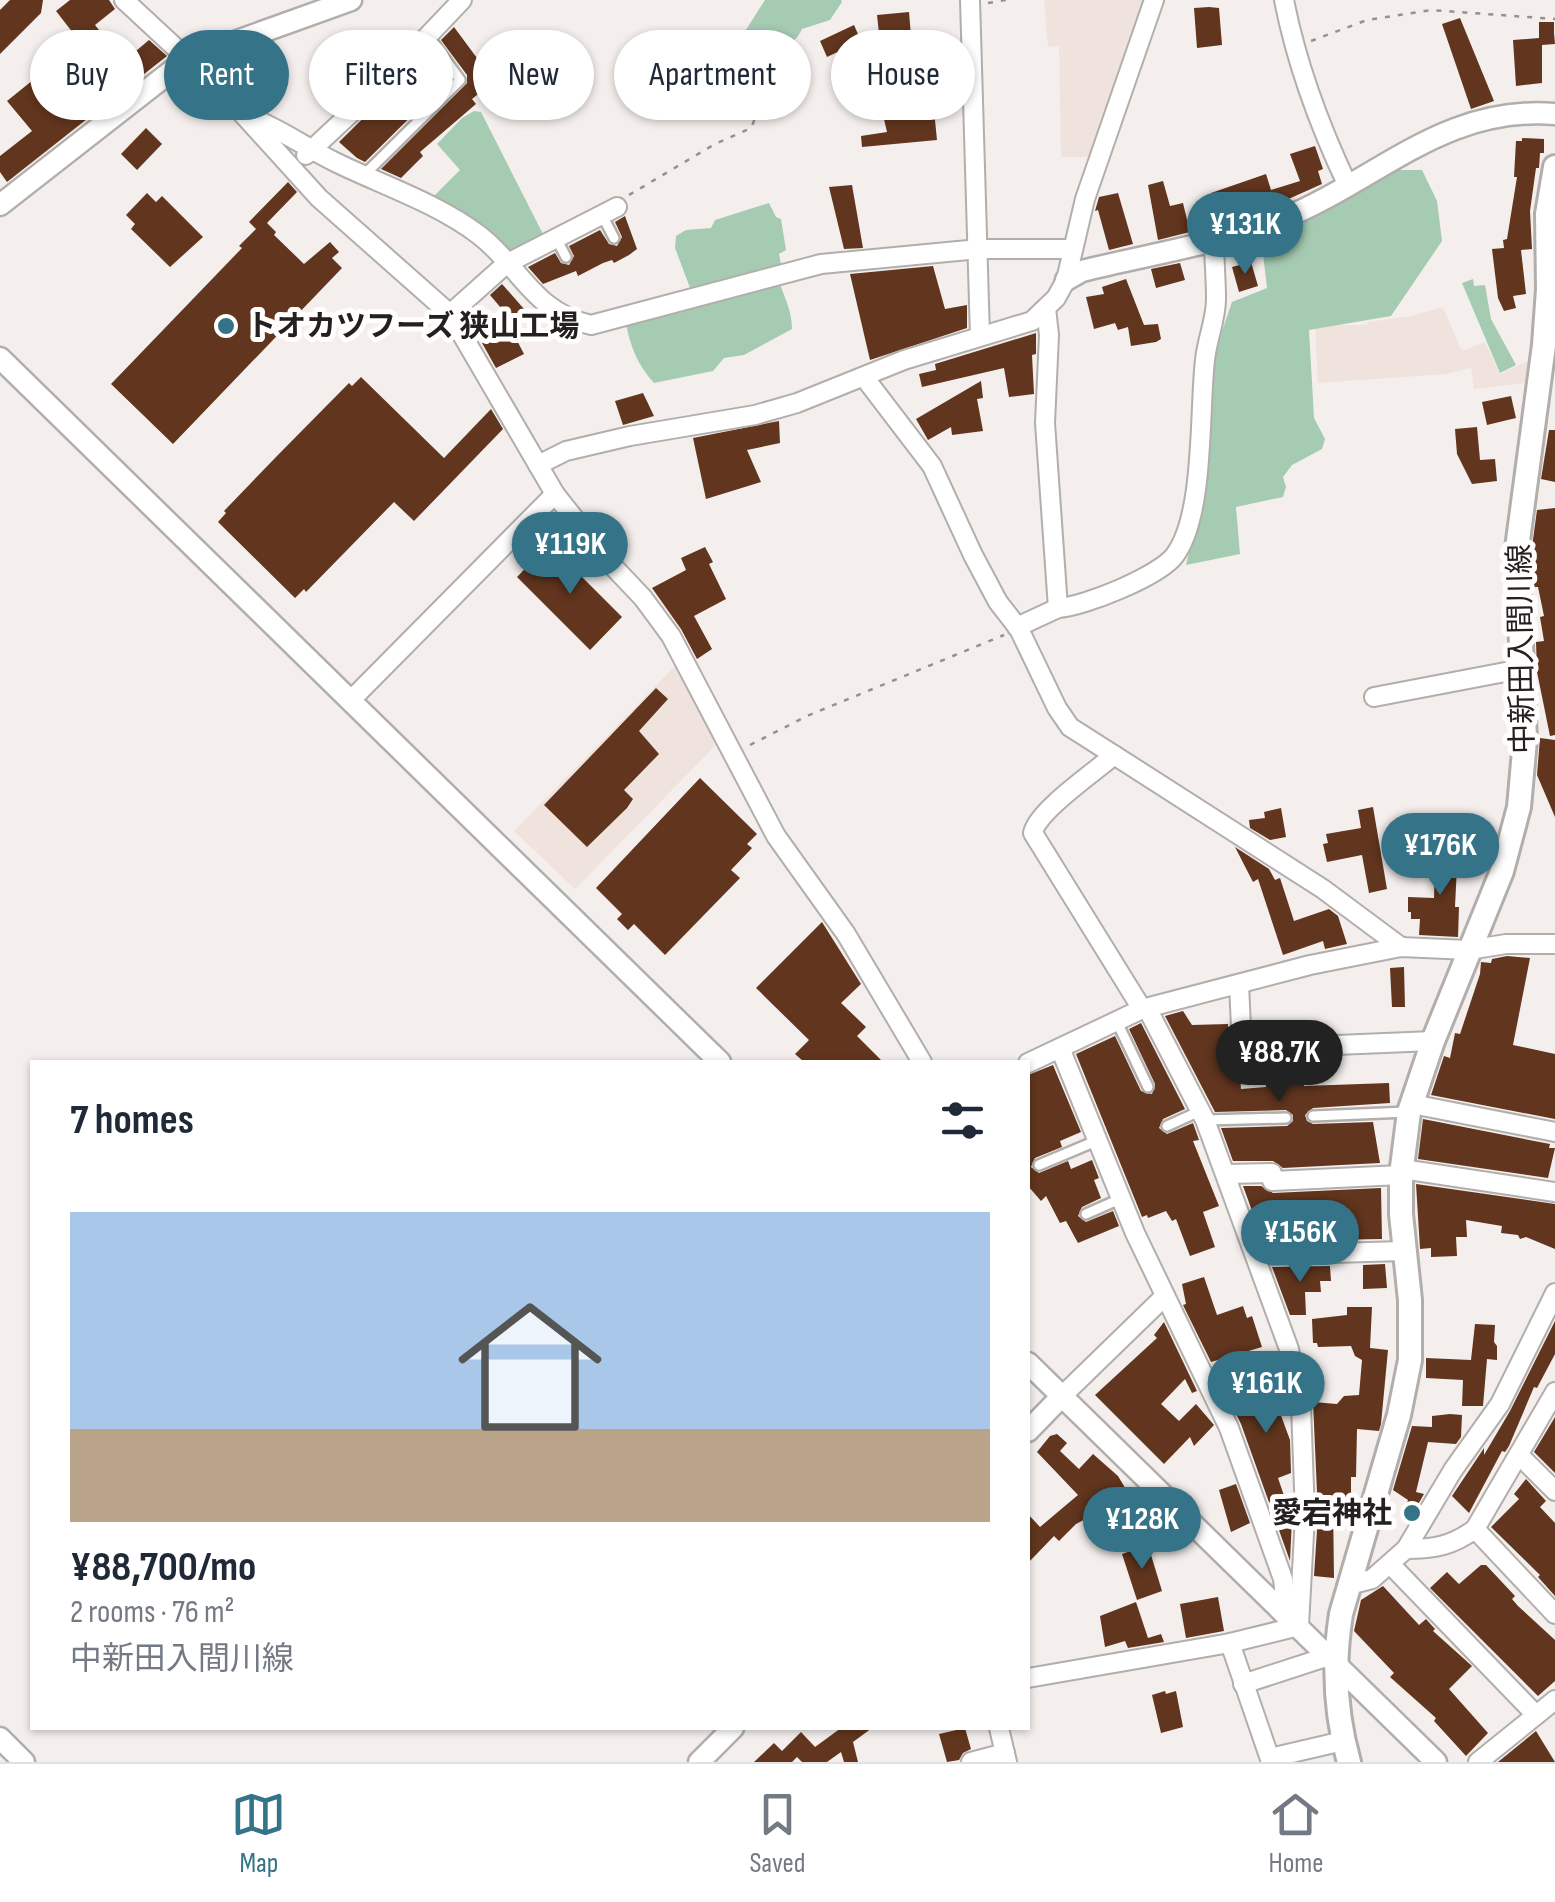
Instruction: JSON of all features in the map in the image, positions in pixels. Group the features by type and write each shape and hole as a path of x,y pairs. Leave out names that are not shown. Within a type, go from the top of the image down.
{"main road":[{"name":"中新田入間川線","path":"1346,1751 1332,1660 1340,1614 1399,1415 1410,1360 1401,1172 1410,1108 1502,872 1519,806 1526,740 1517,548 1550,353 1548,214 1555,167"}],"street":[{"path":"124,0 164,37"},
{"path":"268,30 351,0"},
{"path":"436,30 462,0"},
{"path":"538,465 566,451 797,404 864,376 980,336 1026,325 1056,298 1066,280 1091,182 1154,0"},
{"path":"1284,0 1293,46 1316,117 1348,186"},
{"path":"971,3 980,336"},
{"path":"0,205 164,77"},
{"path":"1066,280 1082,271 1265,226 1471,121 1520,111 1555,114"},
{"path":"251,120 319,198 450,314 555,494 670,636 776,836 846,934 921,1060"},
{"path":"259,120 480,236 542,300 570,320 590,325 821,264 979,249 1072,249"},
{"path":"289,167 344,120"},
{"path":"450,314 506,264 610,212"},
{"path":"1018,628 1058,608 1098,596 1159,569 1174,558 1194,500 1205,355 1214,318 1214,238"},
{"path":"1046,308 1049,335 1045,423 1058,608"},
{"path":"0,358 718,1060"},
{"path":"864,376 932,466 973,556 998,602 1018,628 1070,727 1324,888 1401,947"},
{"path":"350,701 555,494"},
{"path":"1374,697 1521,669"},
{"path":"1114,754 1047,808 1034,823 1033,833 1145,1008 1202,1116 1289,1349 1301,1406 1305,1515 1299,1626"},
{"path":"1030,1062 1145,1008 1310,965 1401,947 1469,950 1506,944 1555,944"},
{"path":"1239,984 1242,1049 1433,1041"},
{"path":"1060,1048 1164,1296 1229,1428 1283,1579 1282,1612"},
{"path":"1410,1108 1555,1132"},
{"path":"1226,1174 1272,1173 1272,1181 1401,1172 1555,1192"},
{"path":"1257,1255 1404,1251"},
{"path":"1349,1586 1372,1579 1406,1549 1453,1470 1500,1404 1555,1294"},
{"path":"1030,1429 1164,1296"},
{"path":"1030,1365 1436,1762"},
{"path":"1406,1549 1435,1549 1456,1543 1475,1529 1555,1392"},
{"path":"1520,1456 1555,1491"},
{"path":"1475,1529 1555,1614"},
{"path":"1391,1564 1536,1715"},
{"path":"1030,1678 1299,1626"},
{"path":"1230,1642 1270,1760 1346,1751"},
{"path":"1243,1684 1332,1660"},
{"path":"1478,1762 1555,1700"},
{"path":"699,1762 731,1730"},
{"path":"972,1762 1006,1758 999,1730"},
{"path":"0,1738 24,1762"}],"lane":[{"path":"363,176 420,120"},
{"path":"610,212 614,238"},
{"path":"556,238 566,257"},
{"path":"1116,1020 1148,1088"},
{"path":"1313,1116 1410,1108"},
{"path":"1167,1126 1202,1116 1286,1118"},
{"path":"1038,1165 1098,1141"},
{"path":"1086,1214 1121,1198"}],"path":[{"path":"971,3 1006,0"},
{"path":"1293,46 1367,20 1431,10 1555,18"},
{"path":"610,212 629,194 752,128 757,120"},
{"path":"731,755 807,716 1018,628"}],"shaded area":[{"path":"1044,0 1146,0 1092,157 1061,157 1059,46 1048,47"},
{"path":"1443,307 1462,351 1485,342 1500,374 1528,361 1526,383 1474,389 1471,368 1447,374 1318,383 1315,325 1367,325"},
{"path":"679,662 719,742 575,889 514,831"}],"green space":[{"path":"765,0 842,2 830,20 801,30 746,30"},
{"path":"473,112 473,120 485,120 544,236 512,255 430,200 460,170 437,144"},
{"path":"1394,170 1422,170 1437,201 1442,241 1391,316 1309,330 1314,418 1325,439 1322,449 1292,465 1283,477 1283,497 1236,507 1240,554 1186,565 1201,500 1210,366 1232,302 1267,288 1261,237"},
{"path":"769,203 781,219 786,250 779,254 781,264 776,271 792,329 744,355 724,358 713,371 654,383 636,355 626,323 695,301 675,248 676,236 686,230 711,228 715,220"},
{"path":"1473,279 1474,286 1485,285 1491,319 1516,365 1500,373 1462,283"}],"building":[{"path":"10,0 43,0 41,13 0,54 0,10"},
{"path":"70,0 109,0 115,9 95,25 99,30 71,30 56,11"},
{"path":"1194,8 1219,8 1222,45 1197,48"},
{"path":"909,12 910,30 879,30 877,15"},
{"path":"1460,18 1494,101 1471,109 1442,24"},
{"path":"1539,22 1554,22 1555,44 1542,45 1542,83 1516,86 1513,40 1539,38"},
{"path":"454,27 473,53 473,107 420,152 423,156 401,178 381,169 430,120 453,120 453,97 467,83 467,75 453,56"},
{"path":"831,36 831,55 827,57 820,41"},
{"path":"149,40 164,53 164,58 144,74 144,44"},
{"path":"30,82 30,120 86,120 7,182 0,172 0,156 32,131 7,101"},
{"path":"361,120 408,120 365,162 339,142"},
{"path":"884,120 935,120 937,140 862,147 861,136 887,132"},
{"path":"146,128 162,144 137,170 121,154"},
{"path":"1544,139 1544,153 1540,153 1536,168 1530,211 1532,249 1521,250 1526,294 1513,296 1516,308 1504,311 1498,298 1492,249 1504,248 1503,240 1507,239 1517,177 1516,141"},
{"path":"1315,146 1323,169 1318,171 1322,184 1255,214 1253,211 1219,221 1211,193 1266,174 1271,190 1300,181 1290,154"},
{"path":"1163,181 1170,206 1183,203 1190,232 1158,240 1148,185"},
{"name":"トオカツフーズ 狭山工場","path":"288,182 297,192 267,223 276,232 274,235 304,264 330,242 339,252 332,258 342,268 173,444 111,384 242,248 239,246 256,229 249,222"},
{"path":"852,185 863,248 844,249 829,187"},
{"path":"147,193 156,202 162,196 203,237 170,267 131,229 135,224 126,215"},
{"path":"1118,193 1133,244 1109,250 1098,210 1095,211 1099,197"},
{"path":"625,216 637,249 614,263 612,260 578,276 576,271 543,284 528,267 555,253 561,263 569,265 574,256 569,246 600,230 609,244 617,246 622,237 615,222"},
{"path":"1251,262 1258,286 1239,292 1232,267"},
{"path":"1180,263 1185,280 1156,288 1151,269"},
{"path":"933,266 945,309 967,305 967,328 870,360 850,274"},
{"path":"1126,279 1144,325 1158,324 1161,339 1156,342 1131,346 1128,327 1118,330 1115,323 1094,329 1086,297 1104,294 1102,287"},
{"path":"502,284 525,310 512,321 490,295"},
{"path":"511,329 524,354 496,368 482,343"},
{"path":"1036,333 1036,354 1032,355 1034,394 1009,397 1004,368 922,387 919,374 936,370 935,364"},
{"path":"361,377 444,458 491,409 503,429 414,521 394,502 306,592 304,589 295,598 218,522 276,457 349,383 352,386"},
{"path":"981,381 983,398 977,399 983,431 952,435 951,427 928,440 916,419"},
{"path":"643,393 654,416 623,425 615,401"},
{"path":"1511,396 1516,418 1487,425 1482,402"},
{"path":"779,421 780,443 747,450 761,482 706,499 693,438"},
{"path":"1477,427 1480,460 1495,459 1497,481 1472,484 1457,454 1455,429"},
{"path":"1549,430 1555,430 1555,482 1541,479"},
{"path":"1555,508 1555,735 1550,736 1537,672 1536,642 1544,641 1540,617 1544,616 1538,587 1534,587 1532,547 1537,510"},
{"path":"549,544 622,617 590,650 517,577"},
{"path":"705,547 726,599 694,616 712,649 697,659 652,588 686,570 681,558"},
{"path":"656,688 668,699 639,731 659,754 624,790 633,799 627,808 587,847 544,805"},
{"path":"1540,738 1555,740 1555,817 1537,775"},
{"path":"700,778 757,834 747,844 752,848 731,870 740,878 665,955 634,924 628,930 617,919 622,914 596,888"},
{"path":"1373,807 1387,889 1369,893 1362,855 1327,862 1323,844 1328,843 1326,834 1361,828 1358,810"},
{"path":"1281,808 1286,837 1270,840 1250,828 1249,820 1265,818 1264,812"},
{"path":"1440,843 1458,845 1458,937 1419,935 1420,919 1411,919 1408,912 1408,897 1434,898 1435,861"},
{"path":"1235,847 1269,869 1275,880 1280,878 1294,921 1329,909 1338,916 1347,944 1325,949 1323,941 1283,955 1258,879 1253,882"},
{"path":"822,922 861,984 841,1003 866,1027 857,1036 881,1060 802,1060 795,1054 809,1040 756,988"},
{"path":"1530,958 1513,1045 1555,1054 1555,1119 1431,1095 1444,1056 1450,1058 1455,1033 1460,1034 1481,962 1491,963 1492,959"},
{"path":"1404,967 1405,1007 1392,1007 1390,968"},
{"path":"1183,1011 1192,1025 1228,1024 1230,1051 1233,1061 1239,1061 1241,1089 1266,1087 1264,1061 1303,1059 1304,1086 1389,1083 1390,1103 1313,1108 1305,1115 1313,1124 1373,1122 1380,1163 1283,1168 1273,1161 1233,1161 1221,1128 1287,1126 1293,1115 1286,1110 1215,1112 1165,1016"},
{"path":"1141,1023 1185,1109 1163,1119 1159,1128 1167,1134 1193,1123 1199,1140 1193,1141 1219,1206 1203,1212 1215,1247 1190,1256 1176,1219 1172,1221 1166,1211 1142,1217 1076,1054 1115,1036 1141,1091 1152,1094 1155,1084 1129,1029"},
{"path":"1053,1065 1081,1132 1060,1141 1062,1147 1035,1158 1031,1167 1039,1173 1068,1161 1071,1169 1092,1160 1101,1198 1082,1207 1078,1216 1086,1222 1113,1211 1119,1226 1078,1243 1066,1221 1060,1223 1046,1196 1041,1201 1030,1188 1030,1074"},
{"path":"1423,1119 1550,1144 1549,1148 1555,1148 1548,1178 1418,1159"},
{"path":"1416,1184 1555,1204 1555,1249 1526,1237 1501,1233 1502,1226 1466,1220 1467,1237 1456,1237 1457,1256 1431,1257 1431,1248 1420,1249"},
{"path":"1243,1186 1261,1186 1273,1193 1381,1188 1382,1239 1263,1241"},
{"path":"1385,1264 1387,1288 1363,1289 1363,1265"},
{"path":"1330,1266 1331,1281 1320,1281 1321,1292 1305,1292 1306,1315 1290,1315 1272,1267"},
{"path":"1204,1277 1217,1315 1243,1306 1247,1318 1252,1316 1262,1347 1211,1362 1183,1305 1186,1304 1182,1284"},
{"path":"1347,1307 1372,1307 1370,1348 1388,1350 1379,1431 1357,1429 1351,1502 1333,1502 1334,1578 1314,1576 1318,1515 1313,1402 1337,1404 1344,1396 1359,1395 1362,1360 1355,1356 1351,1346 1318,1347 1313,1343 1312,1319 1347,1315"},
{"path":"1555,1321 1555,1354 1537,1388 1534,1387 1509,1446 1502,1451 1469,1513 1452,1496 1484,1448 1484,1455 1510,1411"},
{"path":"1164,1322 1197,1391 1192,1393 1185,1379 1161,1404 1179,1421 1196,1404 1214,1425 1194,1446 1190,1437 1164,1464 1095,1395 1157,1338 1154,1335"},
{"path":"1475,1324 1495,1325 1497,1360 1487,1359 1483,1406 1462,1406 1463,1380 1426,1378 1426,1358 1471,1360"},
{"path":"1279,1364 1288,1407 1279,1410 1290,1440 1291,1473 1278,1478 1292,1519 1290,1561 1241,1424 1222,1385"},
{"path":"1462,1415 1461,1437 1456,1444 1428,1442 1416,1492 1424,1494 1412,1515 1404,1512 1408,1500 1393,1490 1412,1426 1432,1427 1432,1416"},
{"path":"1555,1417 1555,1473 1534,1452"},
{"path":"1057,1434 1067,1443 1060,1451 1079,1469 1093,1454 1118,1476 1130,1496 1076,1524 1059,1541 1054,1536 1030,1561 1030,1516 1040,1527 1078,1495 1037,1452 1050,1436"},
{"path":"1526,1479 1546,1501 1540,1507 1555,1523 1555,1596 1540,1575 1491,1527 1519,1499 1514,1494"},
{"path":"1236,1484 1250,1523 1231,1532 1219,1490"},
{"path":"1148,1545 1162,1591 1137,1600 1122,1554"},
{"path":"1486,1565 1515,1596 1512,1599 1518,1606 1555,1640 1555,1681 1538,1696 1430,1588 1447,1572 1459,1584"},
{"path":"1383,1586 1419,1625 1426,1619 1433,1631 1472,1666 1449,1689 1488,1733 1466,1756 1434,1721 1436,1718 1390,1677 1394,1673 1354,1631 1361,1600"},
{"path":"1218,1597 1224,1631 1186,1638 1180,1604"},
{"path":"1136,1602 1148,1638 1161,1634 1164,1642 1128,1648 1125,1641 1105,1647 1100,1616"},
{"path":"1176,1691 1183,1727 1161,1733 1152,1695"},
{"path":"838,1730 869,1730 853,1742 858,1762 844,1762 841,1752 827,1762 802,1762 797,1757 792,1762 754,1762 774,1743 782,1751 801,1732 815,1747"},
{"path":"966,1730 971,1749 959,1760 947,1762 939,1734"},
{"path":"1536,1731 1555,1762 1498,1762"}],"place":[{"name":"トオカツフーズ 狭山工場","path":"226,326"},
{"name":"愛宕神社","path":"1412,1513"}]}
